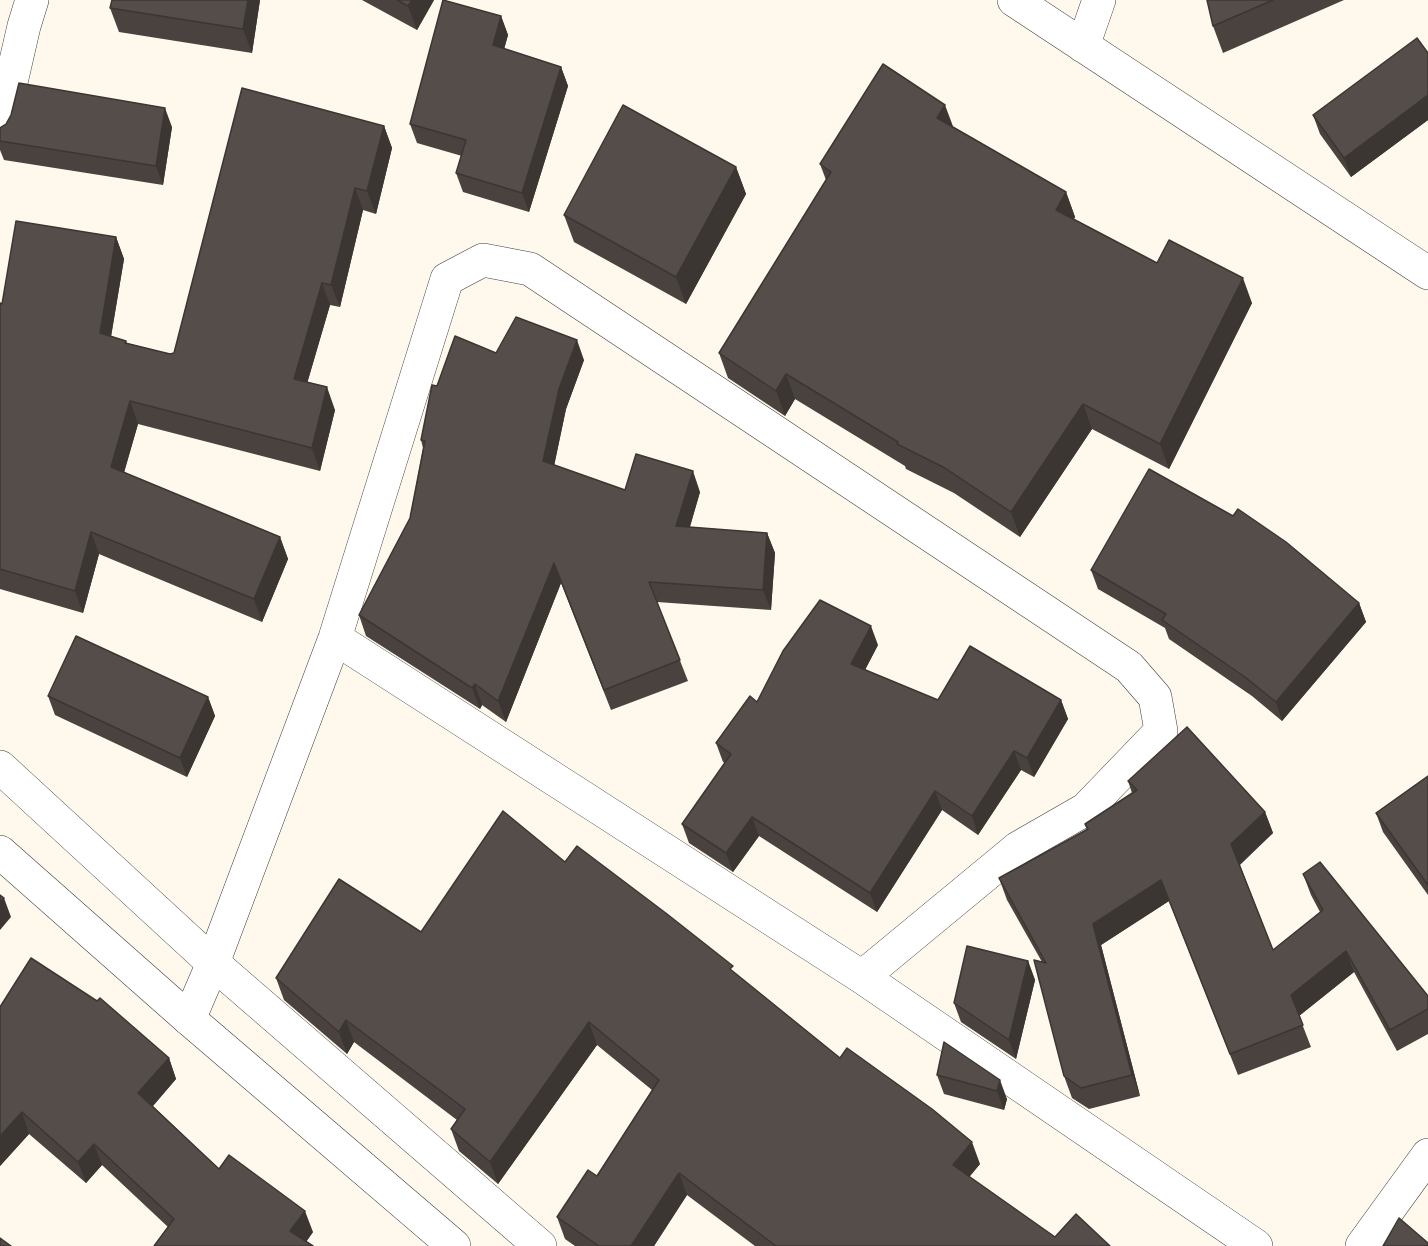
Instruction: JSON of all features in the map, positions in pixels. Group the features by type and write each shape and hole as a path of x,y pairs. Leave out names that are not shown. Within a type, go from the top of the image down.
{"street":[{"path":"1014,0 1428,273"},
{"path":"1083,46 1099,0"},
{"path":"0,130 19,14"},
{"path":"189,1019 213,963 335,638 447,279 483,260 530,269 1129,668 1155,697 1161,731 1086,809 1018,848 862,977"},
{"path":"335,638 862,977 1256,1246"},
{"path":"0,767 213,963 540,1246"},
{"path":"0,852 189,1019 454,1246"},
{"path":"1362,1246 1428,1155"}],"building":[{"path":"112,0 248,0 243,29 110,8"},
{"path":"397,0 412,0 408,6"},
{"path":"443,0 501,16 493,45 561,67 522,193 456,173 466,140 410,124"},
{"path":"1207,0 1273,0 1213,26"},
{"path":"1417,38 1428,53 1428,95 1344,158 1313,115"},
{"path":"883,64 945,105 937,118 1066,192 1056,210 1157,263 1169,240 1243,278 1160,444 1083,404 1011,512 945,468 897,444 898,442 786,374 776,391 719,353 831,172 820,164"},
{"path":"19,83 165,108 156,166 0,141 0,128 6,124 11,115"},
{"path":"242,88 384,126 367,191 355,188 331,285 322,283 294,379 327,387 312,448 130,401 111,467 280,537 254,599 91,532 75,591 0,569 0,303 2,304 16,221 116,237 100,333 126,341 125,343 174,353"},
{"path":"623,105 736,167 676,277 564,215"},
{"path":"516,317 577,340 559,389 543,461 625,490 636,454 693,471 676,526 767,533 763,590 649,582 680,660 604,690 554,563 498,701 475,684 472,688 359,615 410,518 425,441 421,440 432,385 437,386 455,336 496,353"},
{"path":"1149,469 1233,516 1238,509 1286,542 1359,603 1276,702 1245,677 1162,620 1166,614 1091,570"},
{"path":"820,600 871,626 851,664 938,700 970,646 1061,700 1027,758 1014,751 972,816 935,791 870,893 752,817 726,853 682,824 731,754 716,743 750,696 757,702 783,651"},
{"path":"76,636 208,697 180,758 48,696"},
{"path":"1187,727 1265,812 1231,844 1273,950 1323,910 1303,874 1320,862 1428,996 1428,1009 1390,1030 1346,951 1291,995 1303,1025 1230,1054 1161,880 1093,924 1132,1075 1081,1088 1064,1076 1034,960 1046,963 999,878 1088,829 1085,824 1137,790 1128,781"},
{"path":"1428,776 1428,885 1376,813"},
{"path":"503,811 565,862 577,846 733,966 730,969 840,1058 847,1048 932,1109 972,1142 953,1165 1055,1237 1076,1214 1110,1246 776,1246 679,1173 631,1246 599,1246 557,1217 588,1170 597,1176 659,1080 589,1022 490,1162 451,1129 465,1109 346,1020 339,1032 276,978 339,879 421,932"},
{"path":"967,946 1028,961 1009,1040 954,1003"},
{"path":"31,958 97,1001 100,998 169,1058 138,1093 219,1169 229,1155 305,1211 290,1231 313,1246 154,1246 174,1219 94,1144 78,1162 22,1112 0,1136 0,1007"},
{"path":"944,1042 1000,1080 997,1091 937,1075"},
{"path":"1399,1218 1428,1243 1428,1246 1383,1246"},
{"path":"0,1238 11,1246 0,1246"}]}
